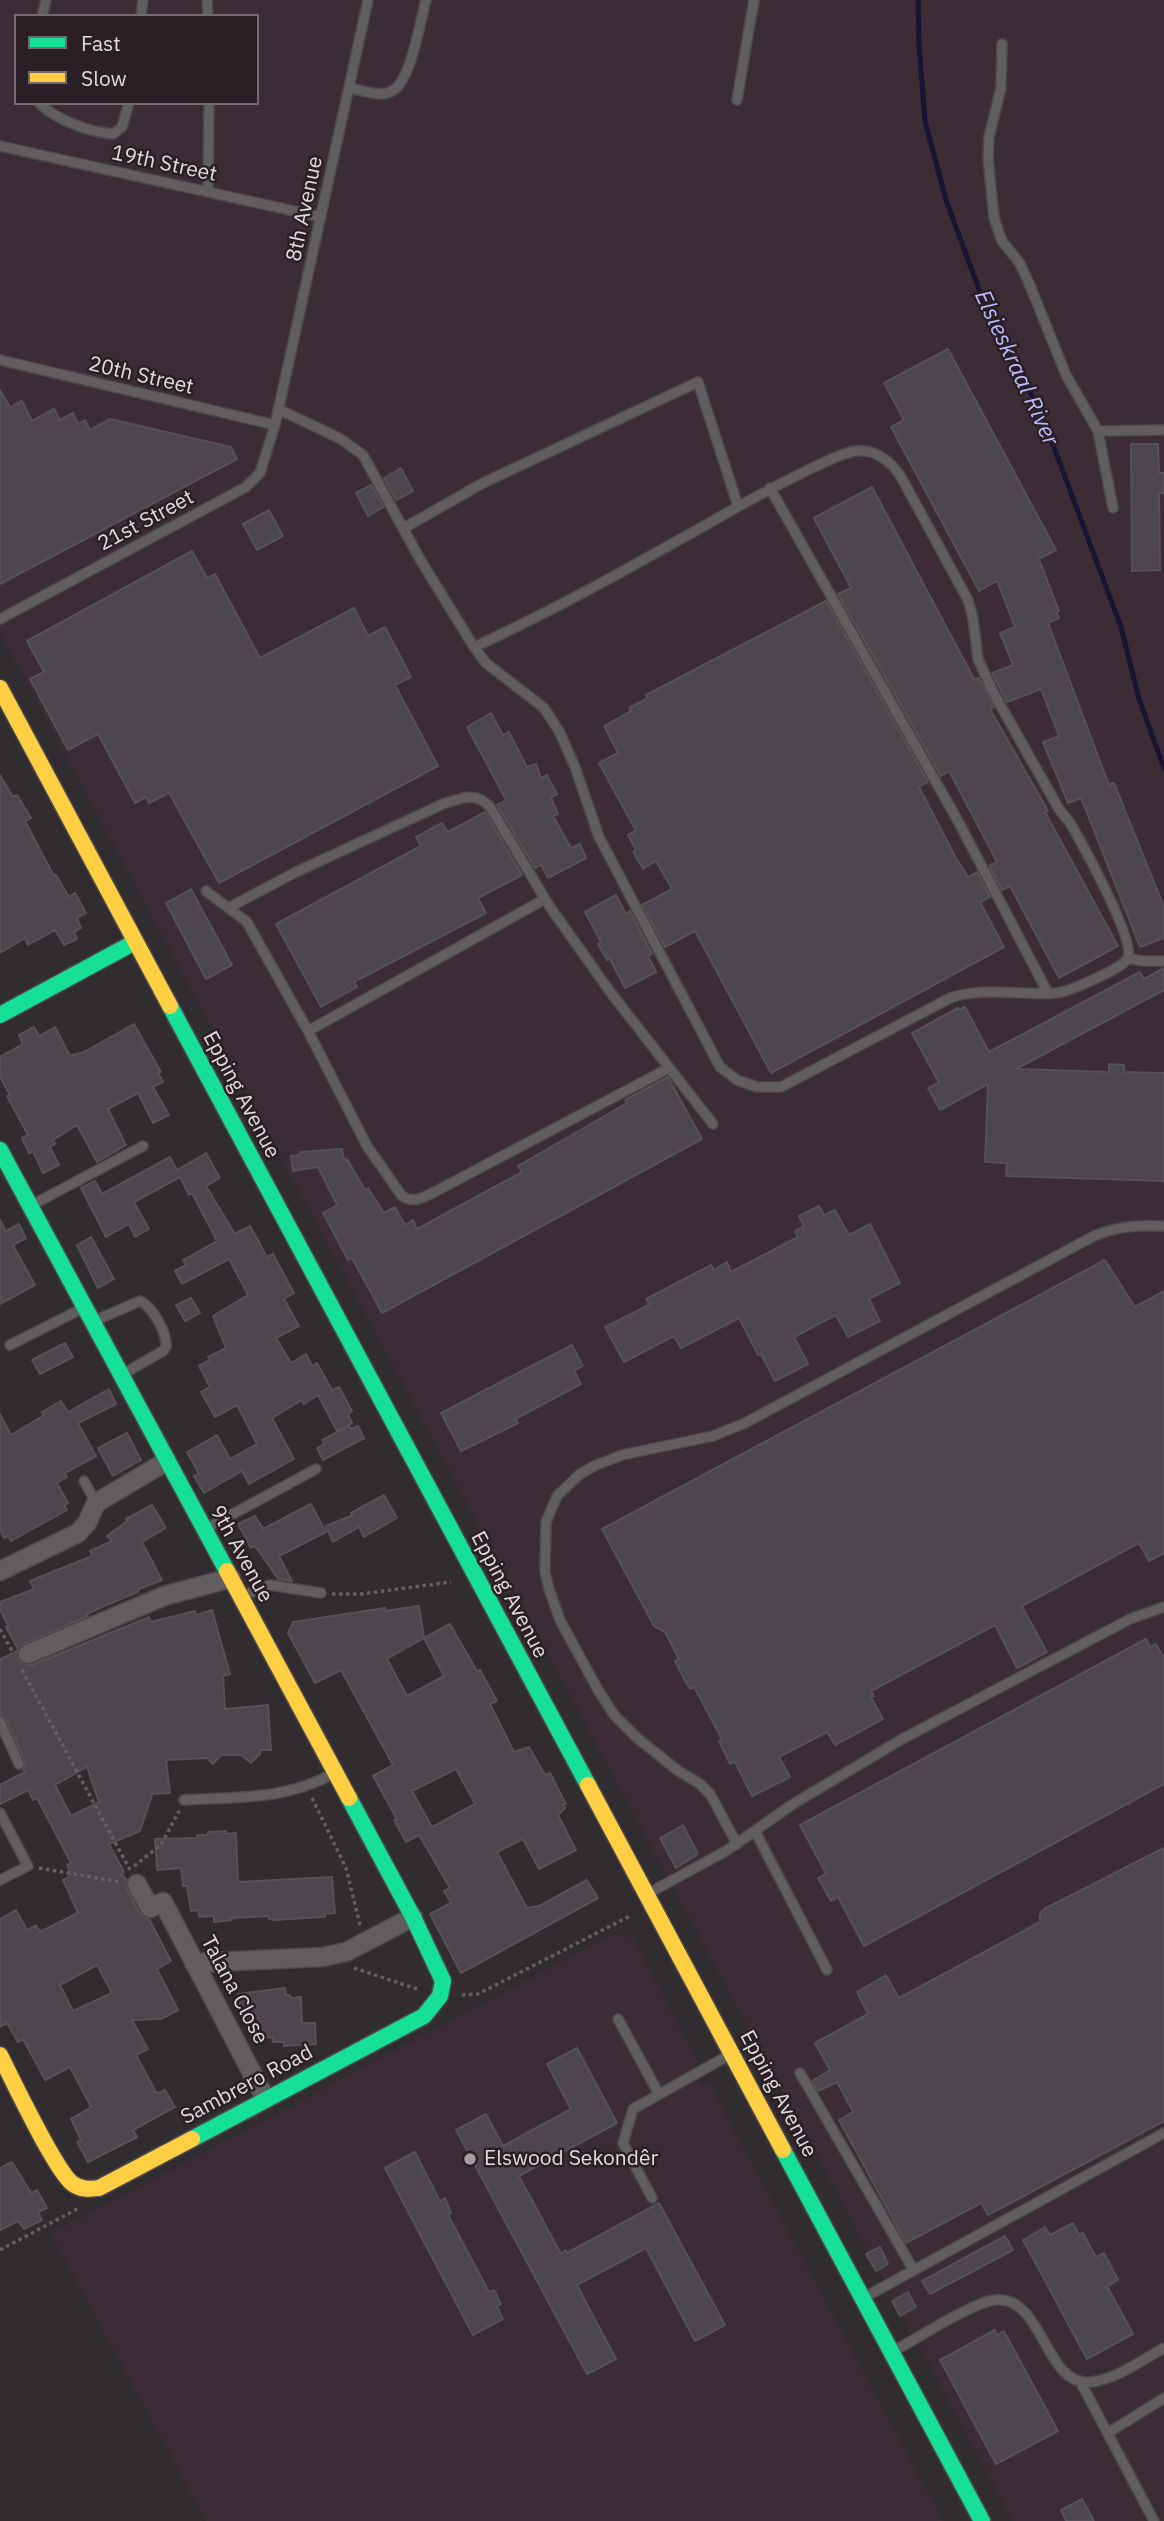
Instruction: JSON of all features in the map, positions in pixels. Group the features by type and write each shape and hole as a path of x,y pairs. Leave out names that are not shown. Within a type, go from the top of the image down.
{"street":[{"name":"Epping Avenue","path":"0,688 982,2521"},
{"path":"0,1014 135,942"},
{"name":"9th Avenue","path":"0,1152 413,1917 441,1988"},
{"path":"0,1571 78,1533 87,1523 96,1503 167,1461"},
{"path":"28,1654 164,1596 231,1578"},
{"name":"Talana Close","path":"133,1877 150,1909 163,1902 265,2098"},
{"path":"194,1963 322,1957 346,1952 413,1917"},
{"name":"Sambrero Road","path":"91,2189 99,2188 424,2016 441,1988"},
{"path":"0,2055 58,2165 70,2182 83,2189 91,2189"}],"lane":[{"name":"8th Avenue","path":"275,425 368,0"},
{"path":"349,88 381,94 391,92 399,86 410,62 426,0"},
{"path":"737,100 754,0"},
{"path":"1002,44 1001,88 989,137 988,158 994,218 1002,241 1018,262 1029,283 1066,375 1098,431 1113,508"},
{"path":"41,105 49,113 101,133 113,134 122,127 128,105"},
{"path":"208,192 209,105"},
{"name":"19th Street","path":"0,146 321,217"},
{"name":"20th Street","path":"0,360 275,425"},
{"path":"404,528 483,483 698,382 738,506"},
{"path":"278,409 341,439 363,455 474,647 486,663 544,708 559,731 575,767 599,837 701,1033 720,1067 727,1074 757,1087 781,1087 950,998 976,991 1048,993 1070,989 1104,974 1128,958 1128,944 1113,904 1070,823 1059,809 1001,708 978,659 968,600 922,513 891,463 872,453 850,452 769,488 534,618 474,647"},
{"name":"21st Street","path":"0,619 246,487 260,473 275,425"},
{"path":"1098,431 1164,430"},
{"path":"769,488 958,821 1048,993"},
{"path":"228,908 296,872 443,804 463,797 475,796 483,799 545,899 611,993 713,1124"},
{"path":"206,891 247,922 308,1031 367,1146 407,1200 414,1201 440,1189 669,1068"},
{"path":"308,1031 545,899"},
{"path":"1128,958 1164,961"},
{"path":"30,1206 143,1146"},
{"path":"737,1844 701,1784 677,1770 615,1716 560,1620 545,1572 546,1522 557,1496 580,1474 596,1465 622,1455 713,1436 745,1423 1094,1236 1113,1228 1164,1226"},
{"path":"10,1345 89,1315 144,1301 165,1337 166,1347 121,1375"},
{"path":"204,1530 316,1469"},
{"path":"85,1481 96,1503"},
{"path":"241,1597 270,1585 326,1593"},
{"path":"647,1894 693,1871 793,1804 904,1738 1130,1619 1164,1607"},
{"path":"0,1722 19,1764"},
{"path":"184,1800 267,1795 307,1787 335,1773"},
{"path":"0,1813 27,1866 0,1880"},
{"path":"755,1831 827,1970"},
{"path":"618,2019 659,2094"},
{"path":"652,2198 623,2143 633,2109 732,2053"},
{"path":"800,2073 913,2269"},
{"path":"864,2298 1164,2133"},
{"path":"892,2351 972,2308 987,2302 1004,2300 1022,2308 1056,2360 1072,2378 1080,2381 1107,2378 1164,2348"},
{"path":"1080,2381 1154,2521"},
{"path":"1108,2433 1164,2399"}],"path":[{"path":"326,1593 361,1594 451,1581"},
{"path":"0,1629 133,1877"},
{"path":"307,1787 345,1868 365,1944"},
{"path":"133,1877 161,1845 184,1800"},
{"path":"34,1867 133,1877"},
{"path":"346,1952 350,1966 478,1994 630,1916"},
{"path":"0,2250 80,2208 91,2189"}],"shaded area":[{"path":"0,0 1164,0 1164,2521 1013,2521 0,633"},
{"name":"Elswood Sekondêr","path":"611,1935 633,1937 697,2061 693,2069 701,2084 709,2083 943,2521 206,2521 51,2234"}],"building":[{"path":"948,349 1056,550 1039,559 1059,611 1056,612 1059,618 1048,623 1109,785 1114,783 1164,907 1164,938 1140,947 1081,798 1068,803 1043,742 1059,736 1041,689 1007,702 992,673 1013,665 1000,633 1015,627 997,581 979,591 891,427 904,420 884,383"},
{"path":"0,390 10,407 22,401 32,421 54,409 60,420 73,413 78,424 85,420 90,430 110,419 231,447 237,459 0,584"},
{"path":"1131,444 1158,444 1159,473 1164,473 1164,493 1159,493 1160,570 1132,571"},
{"path":"401,468 413,491 396,500 384,478"},
{"path":"371,485 384,507 368,516 356,493"},
{"path":"872,487 974,679 979,678 994,707 990,709 1048,811 1045,812 1118,946 1059,978 1010,886 1002,890 989,866 997,862 949,771 941,776 838,594 851,588 814,518"},
{"path":"269,510 283,536 257,550 243,524"},
{"path":"192,551 207,578 215,574 260,658 354,608 368,636 385,627 411,677 395,685 438,766 219,883 169,793 149,803 146,797 135,803 98,734 68,750 30,679 44,672 27,641"},
{"path":"826,601 928,782 919,787 955,856 968,877 977,872 990,897 980,902 1004,947 771,1073 695,931 665,947 642,905 672,889 656,861 643,869 633,852 636,850 628,835 636,831 599,763 618,753 604,726 631,711 629,708 648,698 646,695"},
{"path":"491,713 503,735 509,732 527,767 536,764 541,778 547,775 557,794 551,798 558,814 553,816 571,848 580,844 586,858 548,878 541,865 535,868 497,805 506,800 467,727"},
{"path":"0,775 13,797 17,795 31,818 25,821 54,876 56,875 69,897 75,893 86,913 77,918 81,928 74,932 77,939 64,945 55,930 28,945 25,938 0,953"},
{"path":"485,812 522,875 478,898 486,913 354,982 357,987 321,1007 276,924 421,846 416,837 442,823 448,832"},
{"path":"191,889 232,965 206,979 166,903"},
{"path":"616,895 626,914 630,911 652,954 648,956 656,972 625,988 610,959 607,960 598,944 601,942 585,912"},
{"path":"1164,968 1164,990 1016,1069 1109,1072 1109,1064 1124,1065 1124,1072 1164,1073 1164,1181 1006,1176 1007,1163 985,1162 988,1084 940,1110 928,1088 939,1083 912,1033 958,1008 959,1010 965,1007 989,1052 1140,972 1144,979"},
{"path":"134,1024 161,1072 158,1073 163,1082 153,1087 169,1115 153,1123 138,1093 108,1109 126,1145 97,1162 77,1125 53,1140 55,1144 50,1147 59,1165 43,1173 33,1151 29,1153 22,1138 28,1135 0,1077 0,1057 23,1044 19,1035 34,1027 39,1036 55,1027 70,1056 84,1052"},
{"path":"668,1077 702,1139 382,1313 352,1258 348,1260 323,1213 337,1205 318,1167 293,1171 291,1156 300,1155 300,1152 342,1149 344,1160 347,1159 365,1190 368,1188 384,1213 395,1207 405,1225 413,1220 417,1229 522,1172 518,1166 627,1103 625,1100"},
{"path":"206,1153 220,1178 206,1186 235,1234 250,1226 267,1257 273,1254 294,1293 284,1299 299,1326 276,1338 291,1363 306,1354 312,1366 317,1363 332,1390 339,1387 352,1411 348,1414 352,1423 337,1431 318,1395 304,1404 302,1400 272,1418 294,1459 249,1484 242,1471 204,1493 194,1476 199,1474 187,1452 217,1435 230,1459 257,1444 237,1405 215,1417 201,1392 210,1387 199,1366 210,1360 208,1357 226,1348 213,1316 248,1295 229,1259 182,1284 175,1271 186,1265 183,1260 217,1241 192,1193 189,1195 180,1177 134,1202 149,1229 135,1237 129,1224 106,1237 81,1188 95,1181 102,1194 170,1157 177,1170"},
{"path":"819,1206 824,1215 835,1210 849,1235 870,1224 900,1283 869,1299 880,1321 848,1337 836,1315 794,1337 808,1364 775,1381 739,1318 681,1348 674,1336 624,1362 605,1327 649,1305 646,1299 711,1265 714,1270 727,1262 731,1272 798,1237 795,1231 804,1226 799,1216"},
{"path":"0,1220 6,1231 19,1224 26,1238 13,1245 35,1285 0,1304"},
{"path":"91,1237 114,1279 98,1288 77,1245"},
{"path":"1105,1260 1135,1307 1164,1291 1164,1553 1149,1561 1139,1543 1022,1606 1047,1652 1017,1668 995,1625 871,1691 874,1696 871,1697 883,1719 835,1745 827,1732 779,1757 790,1777 752,1796 735,1762 730,1764 719,1741 722,1739 694,1687 690,1689 685,1681 675,1661 679,1659 665,1632 654,1626 602,1529"},
{"path":"191,1298 200,1313 185,1321 176,1305"},
{"path":"65,1343 73,1357 40,1374 32,1360"},
{"path":"572,1345 583,1366 574,1371 581,1384 515,1419 518,1423 461,1451 441,1413"},
{"path":"109,1389 116,1404 78,1423 96,1456 65,1473 67,1477 57,1483 68,1503 64,1505 67,1510 11,1541 8,1536 4,1538 0,1529 0,1414 11,1435 43,1416 42,1412 61,1401 68,1412"},
{"path":"349,1426 351,1429 358,1426 364,1438 323,1460 317,1448 324,1444 322,1440"},
{"path":"127,1433 141,1460 113,1476 98,1448"},
{"path":"384,1495 397,1518 364,1537 359,1527 333,1542 326,1526 353,1515 351,1513"},
{"path":"311,1504 326,1532 279,1556 292,1581 278,1579 259,1551 254,1546 251,1548 238,1524 255,1516 263,1529"},
{"path":"152,1505 166,1528 142,1542 162,1580 18,1649 6,1627 8,1626 0,1609 0,1602 34,1589 30,1581 92,1556 90,1551 112,1541 107,1536 127,1521 126,1519"},
{"path":"419,1606 424,1638 450,1624 497,1701 490,1704 514,1752 529,1747 545,1775 550,1773 566,1804 558,1815 576,1850 539,1869 523,1839 497,1852 527,1908 539,1906 587,1880 598,1898 461,1973 430,1914 451,1903 444,1891 450,1888 419,1835 406,1842 394,1820 397,1819 373,1776 393,1765 341,1670 315,1683 288,1633 293,1622 385,1608 385,1611","holes":["424,1638 444,1676 407,1696 387,1659","456,1769 475,1804 432,1827 412,1791"]},
{"path":"212,1610 230,1674 223,1676 225,1709 268,1705 271,1750 260,1750 260,1754 251,1763 241,1755 221,1755 213,1764 207,1758 166,1760 170,1793 153,1792 140,1831 109,1844 124,1872 121,1874 127,1880 127,1889 140,1914 149,1919 171,1961 157,1969 178,2010 161,2019 132,2020 148,2049 136,2055 156,2092 165,2090 175,2107 133,2130 137,2137 88,2162 77,2142 81,2140 71,2119 91,2107 70,2067 45,2080 23,2039 18,2042 7,2023 0,2027 0,1919 16,1910 27,1930 36,1925 40,1932 78,1913 63,1880 71,1875 67,1865 71,1863 37,1798 33,1800 28,1790 0,1804 0,1785 25,1772 23,1769 26,1764 6,1719 0,1715 0,1659 17,1651 21,1663 32,1665 149,1617 151,1622 195,1611 196,1615","holes":["87,1767 99,1802 71,1816 55,1785","97,1965 112,1993 73,2011 60,1985"]},
{"path":"1146,1639 1150,1647 1156,1644 1164,1658 1164,1784 864,1946 838,1897 831,1901 818,1878 826,1874 800,1825"},
{"path":"683,1825 698,1854 676,1868 660,1838"},
{"path":"226,1831 226,1834 236,1833 238,1882 332,1877 335,1913 325,1914 325,1917 275,1920 269,1919 268,1916 214,1922 214,1916 199,1917 198,1910 191,1911 187,1886 183,1886 181,1868 157,1870 155,1839 197,1838 197,1835 207,1835 208,1832"},
{"path":"1164,1848 1164,2121 988,2215 981,2203 906,2243 839,2120 853,2112 837,2082 818,2091 812,2081 830,2070 815,2043 868,2014 857,1992 886,1975 899,1998 1040,1922 1040,1914 1044,1909"},
{"path":"285,1988 286,1995 291,1998 301,1997 302,2023 315,2023 316,2044 284,2046 284,2042 273,2042 273,2038 260,2037 259,2018 242,2020 238,1994"},
{"path":"577,2048 617,2123 519,2176 561,2254 659,2203 725,2325 695,2341 646,2248 577,2285 616,2359 587,2374 456,2130 486,2114 503,2146 571,2109 547,2064"},
{"path":"415,2152 440,2201 445,2198 451,2213 448,2215 489,2292 494,2290 501,2304 497,2306 503,2319 473,2335 385,2168"},
{"path":"12,2162 31,2193 37,2190 47,2208 38,2212 42,2220 24,2229 18,2221 0,2230 0,2168"},
{"path":"1073,2223 1079,2235 1083,2233 1096,2257 1104,2253 1118,2280 1107,2286 1133,2334 1087,2359 1023,2240 1045,2227 1050,2235"},
{"path":"1005,2236 1013,2250 930,2294 922,2281"},
{"path":"880,2247 888,2264 876,2271 866,2254"},
{"path":"908,2292 916,2307 900,2316 892,2301"},
{"path":"995,2330 997,2335 1004,2331 1058,2431 996,2464 940,2360"},
{"path":"1082,2499 1094,2521 1066,2521 1061,2510"}],"waterway":[{"name":"Elsieskraal River","path":"918,0 925,121 946,200 987,311 1040,410 1121,627 1139,699 1164,768"}],"traffic: fast":[{"path":"0,1015 135,942"},
{"path":"170,1006 588,1785"},
{"path":"0,1150 227,1571"},
{"path":"192,2139 424,2016 440,1996 443,1981 413,1917 349,1798"},
{"path":"783,2150 982,2521"}],"traffic: slow":[{"path":"0,688 170,1006"},
{"path":"227,1571 349,1798"},
{"path":"588,1785 783,2150"},
{"path":"0,2055 56,2162 76,2186 86,2189 99,2188 192,2139"}],"place":[{"name":"Elswood Sekondêr","path":"470,2159"}]}
